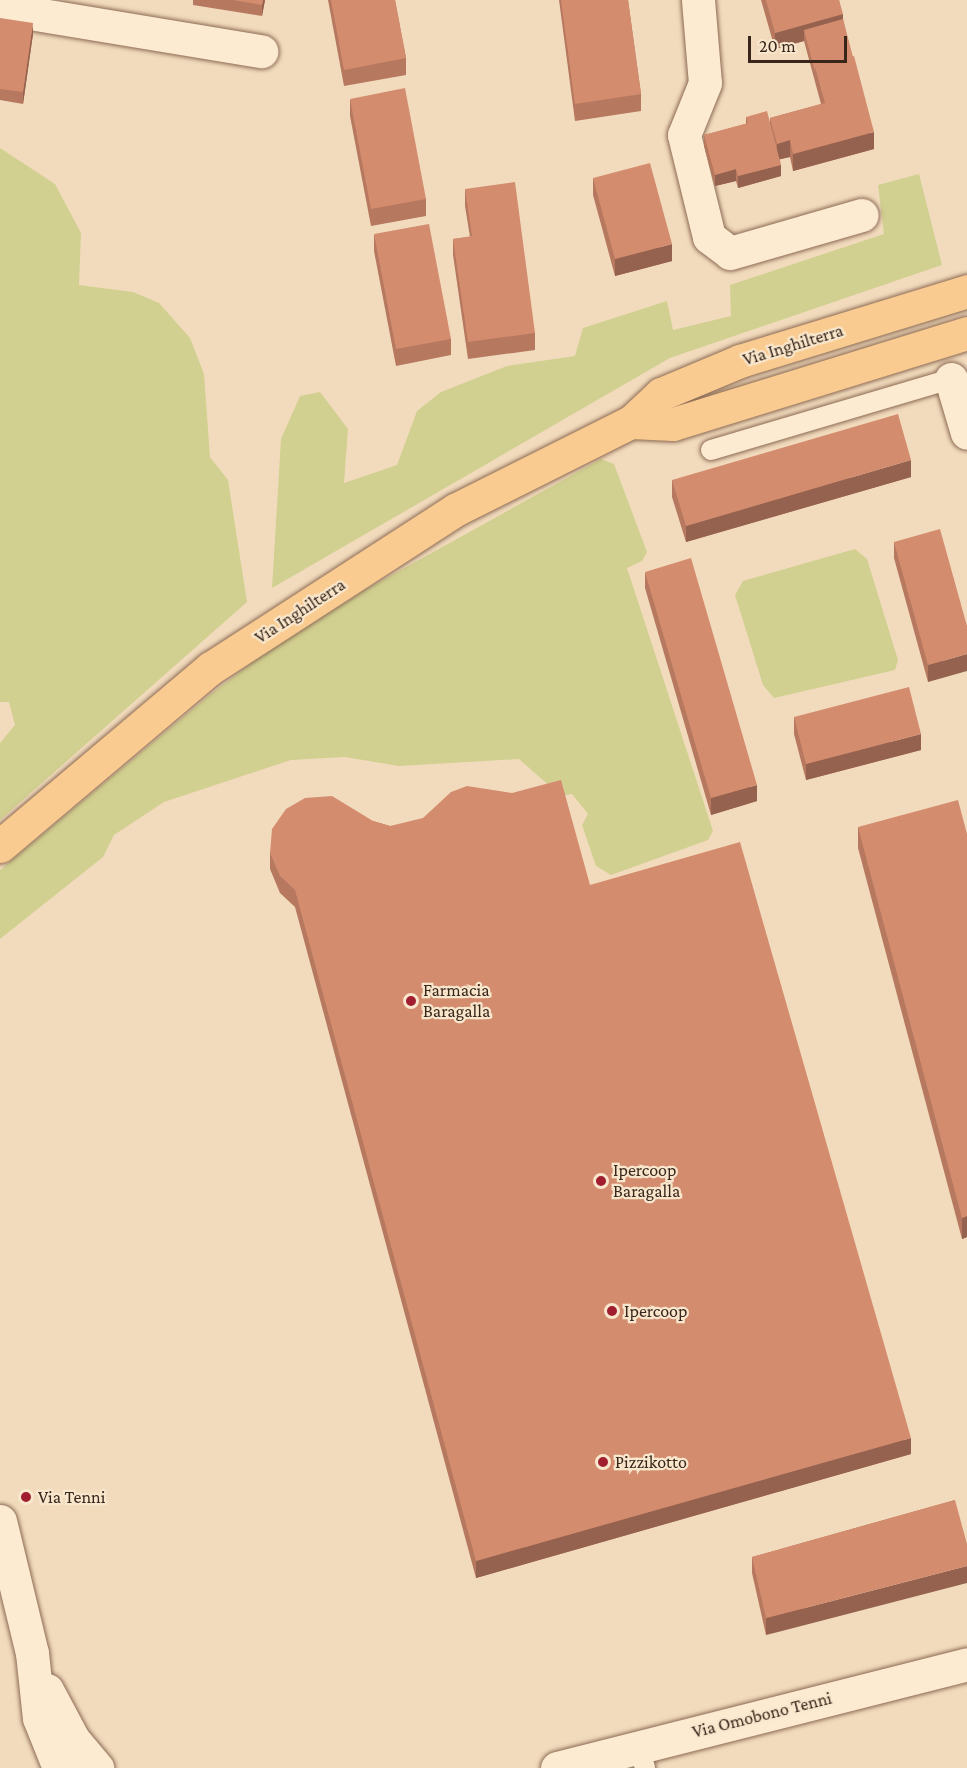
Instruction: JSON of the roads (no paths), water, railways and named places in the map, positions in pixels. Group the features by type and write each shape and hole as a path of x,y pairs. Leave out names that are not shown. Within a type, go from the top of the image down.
{"main road":[{"name":"Via Inghilterra","path":"0,846 211,669 455,510 631,422 661,394 740,362 967,291"},
{"name":"Via Inghilterra","path":"631,422 673,423 967,333"}],"street":[{"path":"698,0 705,83 684,135 709,237 730,253 862,215"},
{"path":"0,8 112,13 261,51"},
{"path":"951,379 967,433"},
{"path":"0,1521 32,1653 39,1718 59,1768"},
{"path":"32,1653 50,1699 73,1739 97,1768"},
{"name":"Via Omobono Tenni","path":"557,1768 642,1757 967,1664"}],"lane":[{"path":"711,450 951,379"}],"place":[{"name":"Farmacia Baragalla","path":"411,1001"},
{"name":"Ipercoop Baragalla","path":"601,1181"},
{"name":"Ipercoop","path":"612,1311"},
{"name":"Pizzikotto","path":"603,1462"},
{"name":"Via Tenni","path":"26,1497"}]}
